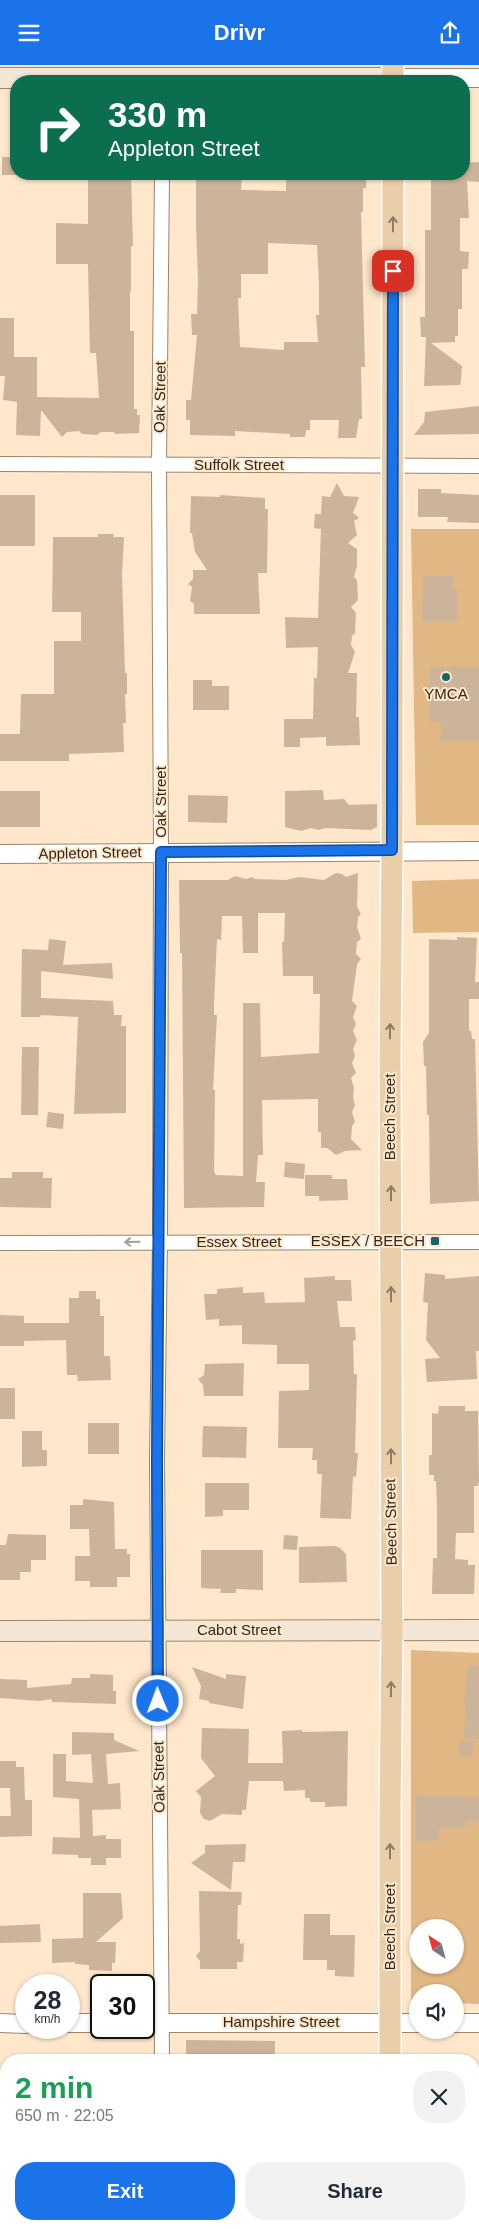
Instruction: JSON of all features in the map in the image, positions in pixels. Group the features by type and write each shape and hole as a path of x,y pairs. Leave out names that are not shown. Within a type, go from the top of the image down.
{"main road":[{"name":"Beech Street","path":"390,2054 392,1629 390,1056 393,180"},
{"name":"Cabot Street","path":"0,1631 479,1630"}],"street":[{"name":"Oak Street","path":"162,180 159,465 161,852 160,1241 157,1460 162,2054"},
{"name":"Suffolk Street","path":"0,464 479,465"},
{"name":"Appleton Street","path":"0,854 392,850 479,851"},
{"name":"Essex Street","path":"0,1243 160,1241 479,1242"},
{"name":"Hampshire Street","path":"155,2022 409,2023"},
{"path":"0,2023 15,2023"},
{"path":"464,2023 479,2023"}],"shaded area":[{"name":"YMCA","path":"411,529 479,529 479,825 416,825"},
{"path":"479,879 479,932 413,933 412,881"},
{"path":"411,1650 479,1653 479,2004 464,2003 464,1984 411,1984 411,1974 464,1974 464,1919 411,1919"}],"building":[{"path":"2,157 10,157 10,175 2,175"},
{"path":"479,162 479,182 467,181 469,218 460,218 460,251 469,252 468,269 462,269 462,309 458,309 458,336 455,336 455,342 431,343 462,366 460,385 424,386 426,337 421,337 420,317 425,317 425,230 431,230 431,180 470,180 470,163"},
{"path":"88,180 131,180 133,246 131,246 130,331 134,331 134,409 137,409 137,415 140,415 139,433 115,434 114,432 101,432 97,435 82,434 79,431 67,432 62,437 41,410 40,436 16,435 17,402 3,400 5,376 0,376 0,318 14,318 14,357 37,357 37,397 99,398 96,353 90,353 88,264 56,264 56,223 88,224"},
{"path":"196,180 242,180 241,190 286,191 286,180 367,180 366,188 363,188 363,212 361,212 365,367 361,367 362,419 359,419 356,438 338,438 339,420 310,420 310,430 306,430 305,437 290,437 290,434 235,431 235,436 190,435 190,420 186,420 186,400 191,400 197,335 192,335 191,314 197,314","holes":["268,243 317,245 319,315 316,315 318,342 284,342 284,350 240,347 238,298 241,298 241,274 268,274"]},
{"path":"479,406 479,434 414,435 424,422 425,412"},
{"path":"337,483 344,496 359,497 353,513 359,518 354,521 357,535 348,543 357,549 357,566 354,577 357,580 358,600 351,607 356,613 355,633 352,636 351,645 355,652 348,673 357,673 356,717 359,717 360,745 326,746 326,737 300,738 300,747 284,747 284,719 313,719 314,678 317,678 318,647 286,648 285,617 318,618 321,529 314,528 315,514 321,514 322,496 330,497"},
{"path":"418,489 441,489 441,493 479,495 479,523 447,522 448,517 418,517"},
{"path":"0,495 35,495 35,546 0,546"},
{"path":"220,495 265,498 265,509 268,509 267,573 258,573 260,614 194,614 194,604 190,601 192,587 188,584 193,579 193,570 207,570 195,552 192,533 190,533 191,496 220,497"},
{"path":"98,534 114,534 113,537 124,537 122,574 127,694 125,694 126,723 123,723 124,752 69,754 69,761 0,761 0,734 20,734 21,694 54,694 54,641 81,641 81,612 52,612 53,537 98,537"},
{"path":"423,576 453,576 452,589 457,589 457,621 422,621"},
{"path":"430,667 479,667 479,741 441,741 441,722 429,722"},
{"path":"193,680 212,680 212,686 229,686 229,710 193,710"},
{"path":"323,790 324,800 344,799 349,805 377,804 377,827 371,830 325,828 319,830 311,828 301,831 285,827 285,791"},
{"path":"0,791 40,791 40,827 0,827"},
{"path":"188,795 228,796 227,823 188,822"},
{"path":"336,873 346,877 358,873 357,907 361,914 358,917 357,927 361,939 357,942 356,954 361,959 357,964 352,1001 357,1006 353,1017 356,1024 353,1031 357,1040 353,1049 355,1056 352,1063 356,1073 351,1078 354,1088 353,1097 355,1105 352,1112 355,1122 352,1126 351,1139 362,1150 345,1151 336,1155 327,1148 321,1148 321,1132 318,1132 318,1099 262,1100 263,1155 258,1155 256,1182 265,1182 264,1207 184,1208 182,953 180,953 179,880 228,880 235,876 246,879 252,877 255,879 286,880 299,877 324,880","holes":["258,913 285,913 284,942 282,942 283,976 313,976 313,994 320,994 319,1053 261,1057 260,1003 243,1003 243,1176 216,1175 214,1172 215,1090 213,1090 217,1015 214,1015 214,1004 217,939 221,940 222,916 242,916 243,953 258,953"]},
{"path":"457,937 477,938 475,982 479,982 479,999 469,999 469,1031 471,1031 472,1039 475,1039 479,1201 430,1204 429,1115 427,1115 426,1066 424,1066 423,1042 429,1033 429,939 457,940"},
{"path":"49,939 66,941 63,965 112,963 113,979 41,971 41,998 113,1001 114,1015 122,1015 121,1026 126,1026 126,1113 74,1114 78,1017 41,1015 40,1017 21,1017 22,949 48,950"},
{"path":"22,1047 39,1047 38,1115 21,1115"},
{"path":"48,1112 64,1114 63,1129 46,1127"},
{"path":"285,1162 305,1164 304,1179 284,1177"},
{"path":"12,1172 43,1172 43,1178 52,1178 51,1208 0,1207 0,1178 12,1178"},
{"path":"305,1175 332,1175 332,1179 347,1179 348,1200 319,1201 319,1196 305,1196"},
{"path":"425,1273 445,1275 445,1279 479,1276 479,1351 476,1351 477,1379 427,1382 425,1359 440,1358 426,1340 428,1303 423,1302"},
{"path":"335,1276 335,1280 351,1280 352,1301 337,1301 340,1327 355,1327 356,1340 353,1341 354,1374 357,1374 355,1453 358,1453 356,1477 353,1476 351,1519 320,1518 322,1474 317,1474 317,1460 312,1460 313,1448 278,1448 279,1391 309,1390 309,1364 277,1364 277,1345 242,1344 242,1325 219,1326 219,1319 206,1320 204,1294 217,1294 217,1289 243,1287 243,1293 264,1292 265,1303 305,1302 304,1278"},
{"path":"79,1291 96,1291 96,1299 100,1299 100,1316 104,1316 104,1356 110,1356 111,1380 78,1381 77,1375 67,1375 66,1340 24,1341 24,1346 0,1346 0,1315 24,1316 24,1323 69,1323 69,1298 79,1298"},
{"path":"244,1363 243,1396 204,1396 203,1385 198,1379 204,1375 205,1364"},
{"path":"0,1388 15,1388 15,1419 0,1419"},
{"path":"439,1406 465,1406 465,1411 478,1411 479,1482 478,1486 474,1486 474,1533 456,1533 455,1559 468,1560 468,1565 475,1565 474,1594 432,1594 433,1558 437,1558 437,1507 436,1481 434,1481 434,1475 429,1475 429,1455 432,1455 432,1413 438,1414"},
{"path":"88,1423 119,1423 119,1454 88,1454"},
{"path":"203,1426 247,1427 246,1458 202,1457"},
{"path":"22,1431 42,1431 42,1450 47,1450 47,1466 22,1467"},
{"path":"205,1483 249,1483 249,1510 223,1510 223,1516 205,1517"},
{"path":"83,1499 114,1502 115,1549 127,1549 127,1554 130,1554 130,1577 117,1577 117,1587 90,1587 90,1581 75,1581 75,1556 90,1556 89,1529 70,1529 70,1505 83,1505"},
{"path":"8,1534 46,1535 46,1560 31,1560 31,1572 20,1572 20,1580 0,1580 0,1545 6,1545"},
{"path":"284,1535 298,1536 297,1550 283,1549"},
{"path":"335,1546 346,1554 347,1582 299,1583 299,1547"},
{"path":"201,1550 263,1550 263,1590 236,1589 236,1593 220,1593 221,1589 201,1588"},
{"path":"468,1665 479,1666 479,1739 464,1738 466,1700 464,1700"},
{"path":"192,1667 226,1679 226,1674 246,1676 243,1709 209,1703 209,1701 199,1699 201,1686"},
{"path":"90,1674 113,1675 113,1691 116,1691 116,1704 52,1702 52,1699 39,1701 0,1698 0,1679 27,1680 27,1688 71,1684 72,1678 90,1678"},
{"path":"202,1728 249,1729 248,1763 283,1763 282,1731 348,1731 347,1806 325,1807 325,1802 310,1802 310,1798 305,1798 305,1790 284,1791 283,1781 249,1781 246,1810 242,1810 242,1815 222,1814 210,1821 204,1819 200,1813 201,1797 196,1791 215,1776 201,1758"},
{"path":"72,1732 114,1733 114,1740 139,1751 106,1754 108,1784 120,1783 121,1809 92,1810 93,1836 106,1835 106,1839 121,1839 121,1858 106,1858 106,1865 91,1865 91,1858 78,1858 78,1855 52,1854 53,1837 80,1838 79,1799 53,1797 53,1754 66,1754 66,1781 93,1783 91,1754 72,1755"},
{"path":"459,1740 473,1741 472,1756 458,1756"},
{"path":"0,1761 16,1761 16,1767 24,1767 25,1800 32,1800 32,1836 0,1837 0,1816 11,1816 10,1788 0,1788"},
{"path":"416,1796 479,1797 479,1821 465,1821 465,1827 439,1827 439,1841 416,1841"},
{"path":"246,1844 245,1862 233,1862 231,1890 191,1863 205,1853 205,1845"},
{"path":"199,1891 242,1892 241,1905 238,1905 237,1939 240,1939 240,1944 244,1943 243,1962 237,1962 237,1969 200,1969 200,1961 196,1956 200,1951"},
{"path":"83,1893 121,1893 123,1918 96,1942 116,1942 115,1963 112,1963 112,1971 89,1970 89,1965 75,1964 75,1962 52,1963 52,1939 83,1938"},
{"path":"304,1914 330,1914 330,1935 355,1935 354,1977 335,1976 335,1970 327,1970 327,1960 303,1960"},
{"path":"40,1924 41,1942 0,1943 0,1926"},
{"path":"186,2040 275,2041 275,2054 186,2054"}],"place":[{"name":"YMCA","path":"446,677"},
{"name":"ESSEX / BEECH","path":"435,1241"}],"route":[{"path":"158,1701 157,1460 160,1241 161,852 392,850 393,271"}]}
